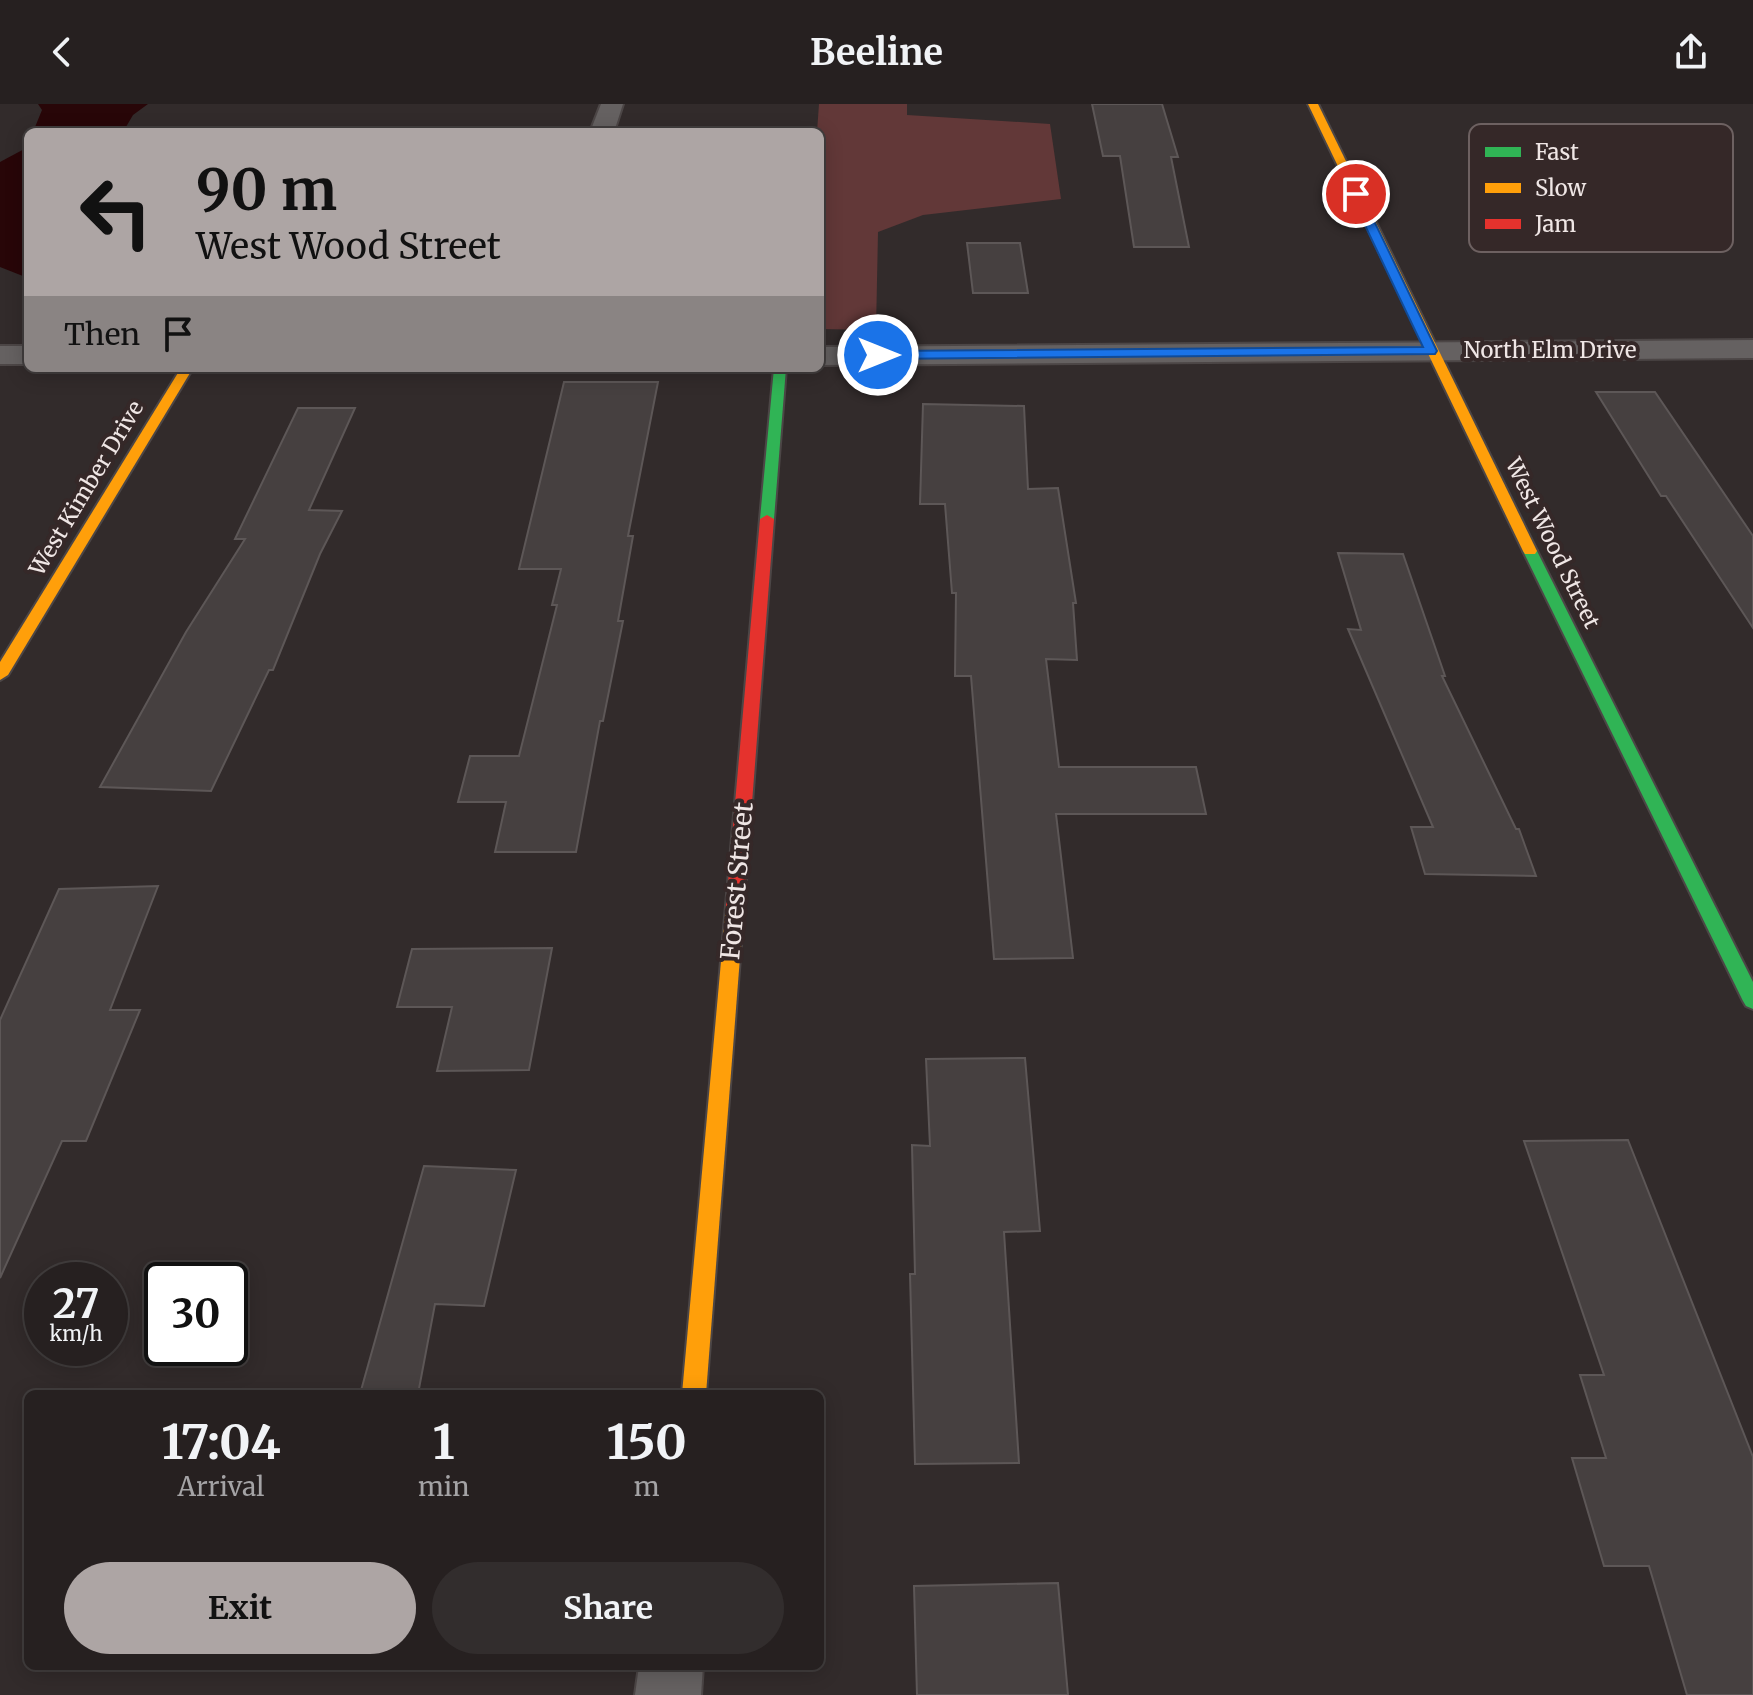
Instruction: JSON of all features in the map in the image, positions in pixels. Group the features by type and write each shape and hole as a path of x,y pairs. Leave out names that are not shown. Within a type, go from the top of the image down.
{"street":[{"path":"603,128 612,104"},
{"name":"West Wood Street","path":"1313,104 1431,351 1753,1001"},
{"name":"North Elm Drive","path":"824,356 1753,349"},
{"path":"0,355 24,355"},
{"name":"West Kimber Drive","path":"0,675 185,372"},
{"name":"Forest Street","path":"694,1390 780,372"},
{"path":"668,1695 671,1670"}],"shaded area":[{"path":"38,104 148,104 133,115 125,128 35,128 42,110"},
{"path":"819,104 907,104 907,115 1050,124 1061,199 923,215 878,232 876,330 824,329 824,128 817,128"},
{"path":"24,149 24,276 0,267 0,162"}],"building":[{"path":"1092,104 1162,104 1178,157 1171,157 1189,247 1134,247 1120,156 1103,156"},
{"path":"967,243 1020,243 1028,293 973,293"},
{"path":"564,382 658,382 628,536 633,536 618,621 623,621 603,721 600,721 576,852 495,852 506,802 458,802 470,756 519,756 557,605 552,605 561,569 519,569"},
{"path":"1596,392 1655,392 1753,536 1753,628 1666,496 1661,496"},
{"path":"923,404 1024,406 1028,489 1058,488 1076,603 1073,603 1077,660 1046,659 1059,767 1196,767 1206,814 1056,814 1073,958 994,959 971,676 955,676 956,593 952,593 945,504 920,504"},
{"path":"298,408 355,408 309,510 342,511 320,554 273,670 269,670 211,791 100,787 186,632 245,539 235,539"},
{"path":"1338,553 1403,554 1445,676 1442,676 1516,829 1519,829 1536,876 1425,874 1411,827 1433,827 1348,629 1361,630"},
{"path":"158,886 110,1010 140,1010 86,1141 62,1141 0,1278 0,1020 59,889"},
{"path":"552,948 529,1070 437,1071 452,1007 397,1007 412,949"},
{"path":"1025,1058 1040,1231 1004,1232 1019,1463 915,1464 910,1274 915,1274 912,1145 930,1146 926,1059"},
{"path":"1628,1140 1753,1457 1753,1695 1687,1695 1649,1566 1604,1566 1572,1458 1606,1458 1580,1375 1604,1375 1524,1141"},
{"path":"424,1166 516,1170 484,1306 435,1304 419,1390 361,1390"},
{"path":"1058,1583 1068,1695 917,1695 914,1586"}],"traffic: fast":[{"path":"767,519 780,372"},
{"path":"1530,551 1753,1001"}],"traffic: slow":[{"path":"1313,104 1530,551"},
{"path":"0,675 185,372"},
{"path":"694,1390 735,906"}],"traffic: jam":[{"path":"735,906 767,519"}],"route":[{"path":"878,355 1431,351 1356,194"}]}
